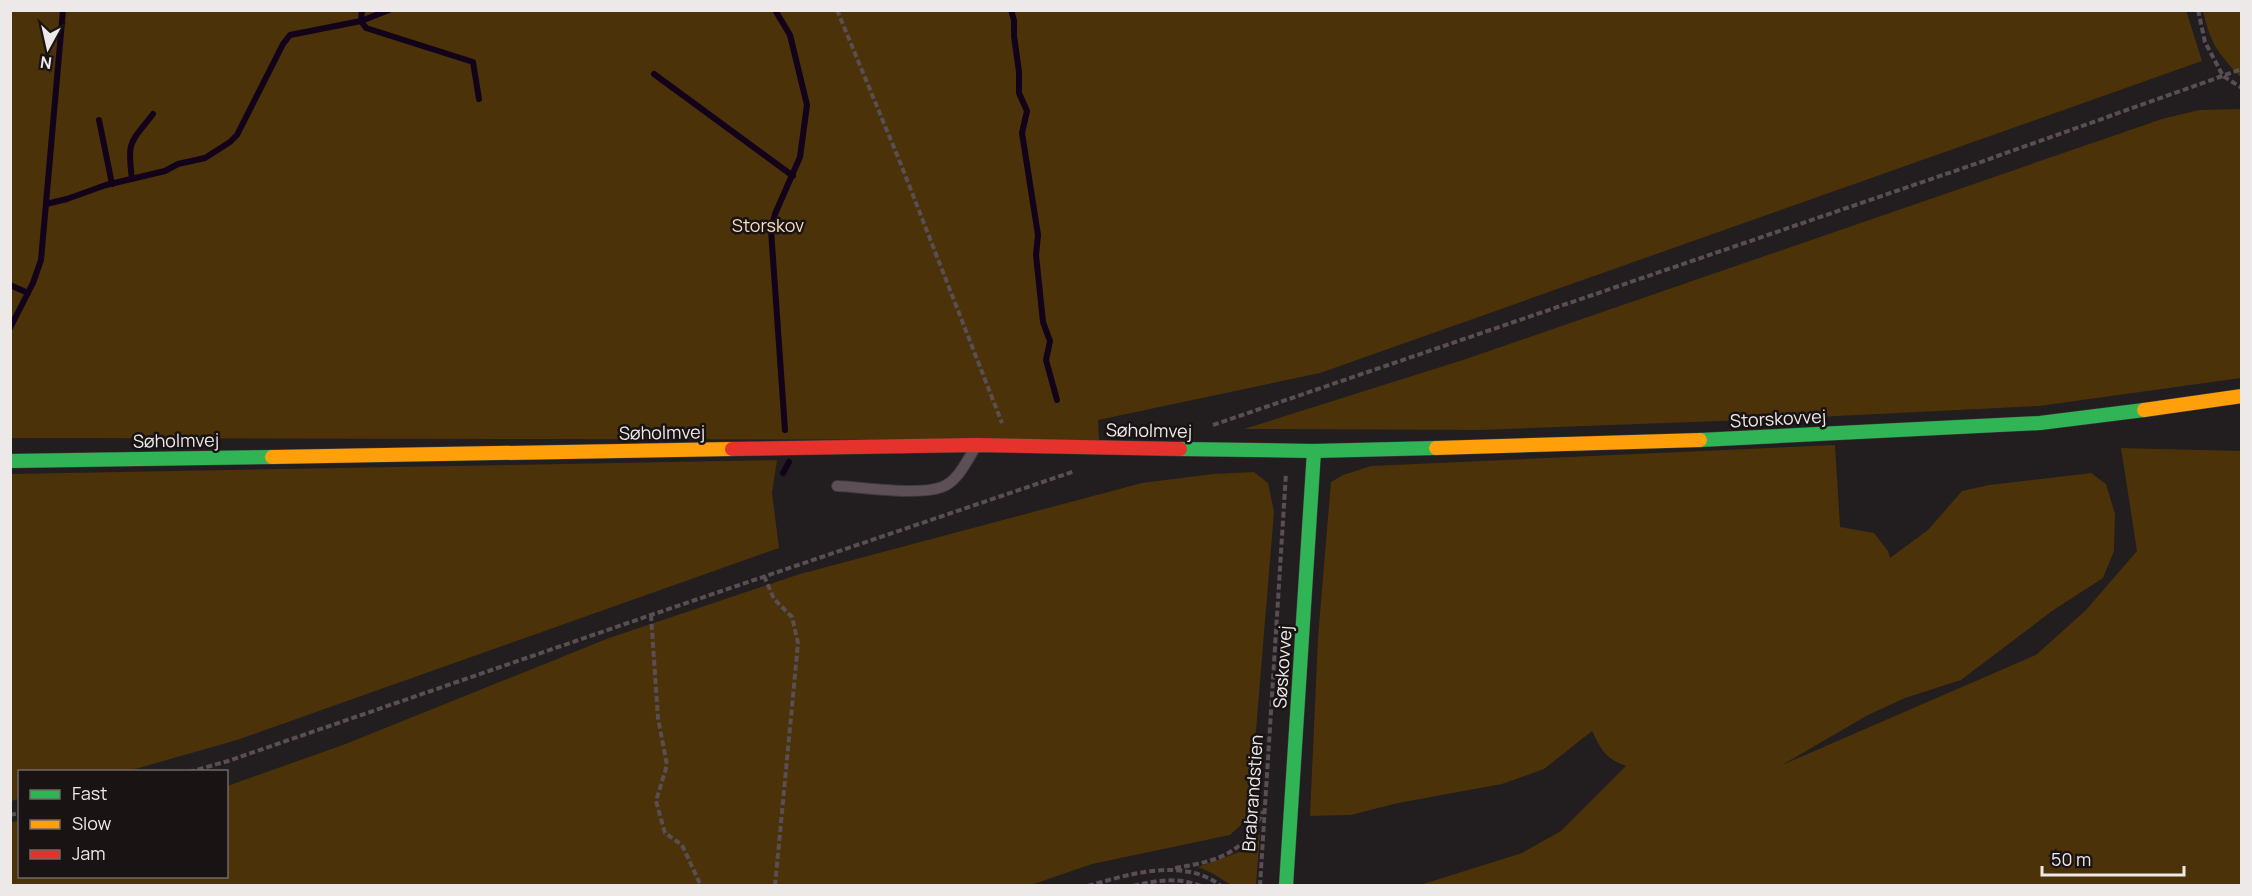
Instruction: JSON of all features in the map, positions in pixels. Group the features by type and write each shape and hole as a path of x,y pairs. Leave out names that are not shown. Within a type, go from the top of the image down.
{"street":[{"name":"Storskovvej","path":"1314,451 1634,443 2040,423 2188,405 2241,396"},
{"name":"Søholmvej","path":"10,460 976,445 1314,451"},
{"name":"Søskovvej","path":"1286,885 1314,451"}],"lane":[{"path":"837,486 925,491 943,487 959,475 976,445"}],"path":[{"path":"837,10 900,162 1011,446"},
{"path":"2198,10 2205,42 2223,76 2241,87"},
{"path":"1211,426 1978,163 2241,69"},
{"name":"Brabrandstien","path":"1260,885 1286,488 1286,451"},
{"path":"193,770 228,761 1076,471"},
{"path":"764,576 774,599 792,617 798,643 775,885"},
{"path":"651,615 658,718 667,765 656,801 665,833 682,845 701,885"},
{"path":"1088,885 1219,858 1244,843 1255,830 1265,807"},
{"path":"1168,869 1202,874 1221,885"},
{"path":"1133,885 1159,879 1173,879 1201,885"}],"green space":[{"name":"Storskov","path":"2186,10 2202,61 1320,373 1098,420 1099,440 11,438 11,11"},
{"path":"2203,11 2241,11 2241,78 2216,48"},
{"path":"2241,109 2241,378 2039,406 1481,430 1244,429 1466,359 2162,119 2199,110"},
{"path":"1835,445 1840,527 1874,533 1888,551 1890,558 1928,530 1962,491 1989,485 2091,473 2106,484 2115,514 2114,551 2103,578 2052,611 1961,680 1905,698 1868,715 1782,765 2036,655 2086,610 2137,551 2121,448 2241,451 2241,885 1420,885 1522,853 1561,831 1626,766 1605,753 1592,731 1544,769 1502,784 1398,803 1351,815 1310,816 1318,638 1331,482 1343,475 1371,466"},
{"path":"777,460 772,493 779,548 237,740 132,770 18,770 18,799 11,801 11,474"},
{"path":"1254,472 1268,483 1274,512 1250,803 1244,822 1230,835 1092,864 1028,886 11,885 11,822 18,821 18,878 228,878 228,786 343,745 609,638 800,574 1142,483 1213,474"},
{"path":"1260,834 1256,885 1231,885 1198,867 1242,851"}],"waterway":[{"path":"10,328 33,283 41,260 63,10"},
{"path":"362,10 361,21 366,28 473,62 479,99"},
{"path":"46,204 205,158 237,135 283,44 290,35 361,21 389,10"},
{"path":"775,10 790,35 807,105 800,157 775,214 771,230 785,430"},
{"path":"1011,10 1014,20 1019,93 1027,111 1022,133 1038,235 1036,255 1043,322 1050,341 1046,360 1057,400"},
{"path":"654,74 793,176"},
{"path":"132,179 130,149 135,137 153,114"},
{"path":"99,120 112,184"},
{"path":"10,285 28,293"},
{"path":"783,473 789,462"}],"traffic: fast":[{"path":"1700,440 2040,423 2144,410"},
{"path":"1180,449 1314,451 1436,448"},
{"path":"1286,886 1314,451"},
{"path":"10,461 272,457"}],"traffic: slow":[{"path":"2144,410 2242,396"},
{"path":"1436,448 1700,440"},
{"path":"272,457 732,449"}],"traffic: jam":[{"path":"732,449 976,445 1180,449"}]}
